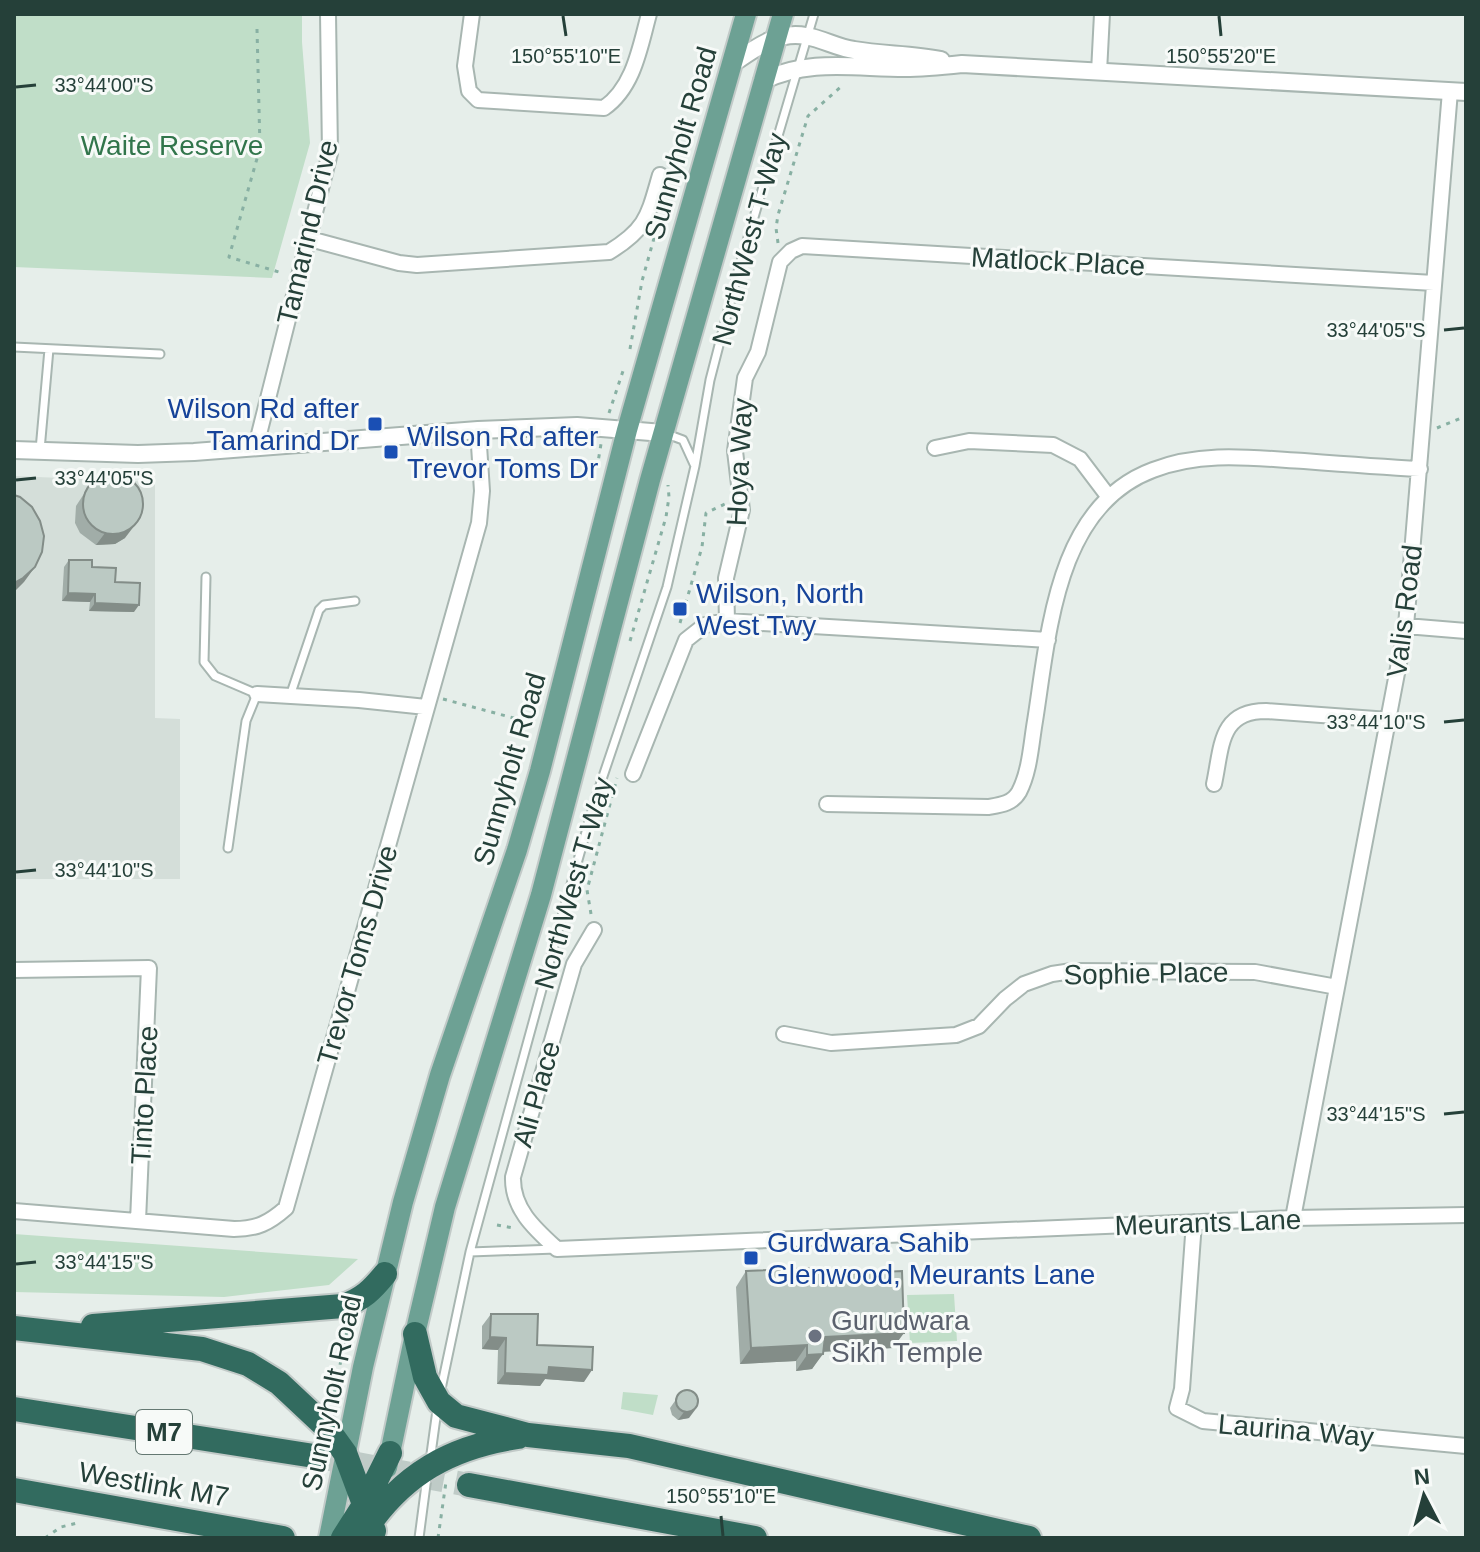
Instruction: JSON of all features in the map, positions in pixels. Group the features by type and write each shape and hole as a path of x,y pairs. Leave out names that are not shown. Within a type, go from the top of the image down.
{"highway":[{"path":"55,1331 120,1322 343,1306 359,1301 371,1292 385,1274"},
{"path":"14,1328 202,1349 248,1364 279,1383 320,1419 345,1453 364,1528"},
{"path":"415,1334 425,1377 439,1402 456,1416 528,1435 629,1446 1029,1538"},
{"name":"Westlink M7","path":"14,1409 314,1456"},
{"path":"364,1528 462,1449 528,1435"},
{"path":"364,1528 390,1453"},
{"path":"341,1479 364,1528"},
{"path":"469,1485 755,1538"},
{"name":"Westlink M7","path":"14,1490 283,1538"}],"main road":[{"name":"Sunnyholt Road","path":"329,1538 385,1274 422,1134 499,907 540,771 627,430 746,14"},
{"path":"390,1453 415,1334 466,1134 541,895 663,433 783,14"}],"street":[{"name":"Tamarind Drive","path":"256,446 330,153 328,14"},
{"path":"472,14 465,66 469,91 478,100 604,108 624,88 649,14"},
{"path":"1099,72 1102,14"},
{"path":"732,64 788,35 807,36 852,50 912,54 962,64 1458,92"},
{"path":"762,81 797,67 821,64 908,69 962,64"},
{"name":"Valis Road","path":"1293,1218 1406,626 1434,283 1458,92"},
{"path":"310,239 417,265 609,252 630,239 645,223 660,175"},
{"name":"Matlock Place","path":"785,256 802,246 1434,283"},
{"name":"Hoya Way","path":"727,621 726,578 742,510 735,451 745,378 758,352 780,262 785,256"},
{"path":"14,450 138,454 577,426 663,433"},
{"name":"Trevor Toms Drive","path":"14,1211 255,1229 272,1221 286,1208 479,523 482,491 478,430"},
{"path":"935,448 969,441 1053,445 1080,459 1108,496"},
{"path":"827,804 988,807 1005,804 1018,794 1026,771 1048,640 1066,565 1078,536 1108,496 1152,470 1182,461 1212,457 1420,469"},
{"path":"633,774 686,640 705,625 727,621 1048,640"},
{"path":"1406,626 1466,631"},
{"path":"257,694 428,701"},
{"path":"1214,784 1229,724 1239,715 1266,711 1389,720"},
{"name":"Ali Place","path":"557,1249 534,1229 522,1212 514,1194 513,1177 574,964 594,930"},
{"name":"Tinto Place","path":"14,970 149,968 138,1221"},
{"name":"Sophie Place","path":"784,1034 831,1043 956,1035 979,1026 1024,984 1072,971 1255,972 1337,987"},
{"name":"Meurants Lane","path":"557,1249 1293,1218 1466,1215"},
{"name":"Laurina Way","path":"1194,1222 1182,1389 1177,1408 1203,1421 1466,1446"}],"lane":[{"name":"NorthWest T-Way","path":"419,1538 438,1469 439,1402 470,1252 596,797 667,587 695,466 710,380 814,14"},
{"path":"14,347 160,354"},
{"path":"40,451 49,349"},
{"path":"663,433 683,440 695,466"},
{"path":"206,577 204,662 215,676 257,694 246,721 228,848"},
{"path":"289,697 319,610 324,605 355,601"},
{"name":"Meurants Lane","path":"470,1252 557,1249"}],"path":[{"path":"257,29 260,148 229,257 279,272"},
{"path":"785,256 777,242 776,228 808,116 847,82"},
{"path":"628,356 642,281 659,223"},
{"path":"612,403 624,369"},
{"path":"1422,434 1466,416"},
{"path":"596,473 598,454"},
{"path":"630,641 666,517 669,497 667,482"},
{"path":"428,701 532,723"},
{"path":"497,1225 520,1229"},
{"path":"331,1408 348,1326 346,1317"},
{"path":"438,1469 438,1538"},
{"path":"45,1538 61,1527 81,1522"}],"shaded area":[{"path":"14,476 155,482 155,718 180,719 180,879 14,879"}],"green space":[{"name":"Waite Reserve","path":"14,14 302,14 310,143 272,278 14,267"},
{"path":"14,1234 358,1259 329,1285 224,1297 14,1292"},
{"path":"954,1294 957,1341 910,1343 907,1295"},
{"path":"623,1392 658,1395 653,1415 621,1409"}],"building":[{"path":"113,474 124,476 134,483 141,493 141,515 134,525 124,532 113,534 102,532 92,525 85,515 83,504 85,493 92,483 102,476"},
{"path":"14,495 32,507 44,536 42,552 35,567 14,583"},
{"path":"69,560 92,560 92,567 116,568 115,582 140,583 139,605 95,603 95,594 68,593"},
{"name":"Gurudwara Sikh Temple","path":"819,1268 820,1275 902,1271 904,1333 825,1337 823,1354 807,1355 807,1345 751,1348 746,1271"},
{"path":"491,1314 538,1314 537,1345 593,1347 592,1370 549,1367 548,1375 505,1373 506,1338 490,1337"},
{"path":"687,1390 695,1393 698,1401 695,1409 687,1412 679,1409 676,1401 679,1393"}],"tunnel":[{"path":"314,1456 469,1485"}],"place":[{"name":"Wilson Rd after Tamarind Dr","path":"375,424"},
{"name":"Wilson Rd after Trevor Toms Dr","path":"391,452"},
{"name":"Wilson, North West Twy","path":"680,609"},
{"name":"Gurdwara Sahib Glenwood, Meurants Lane","path":"751,1258"},
{"name":"Gurudwara Sikh Temple","path":"815,1336"}]}
